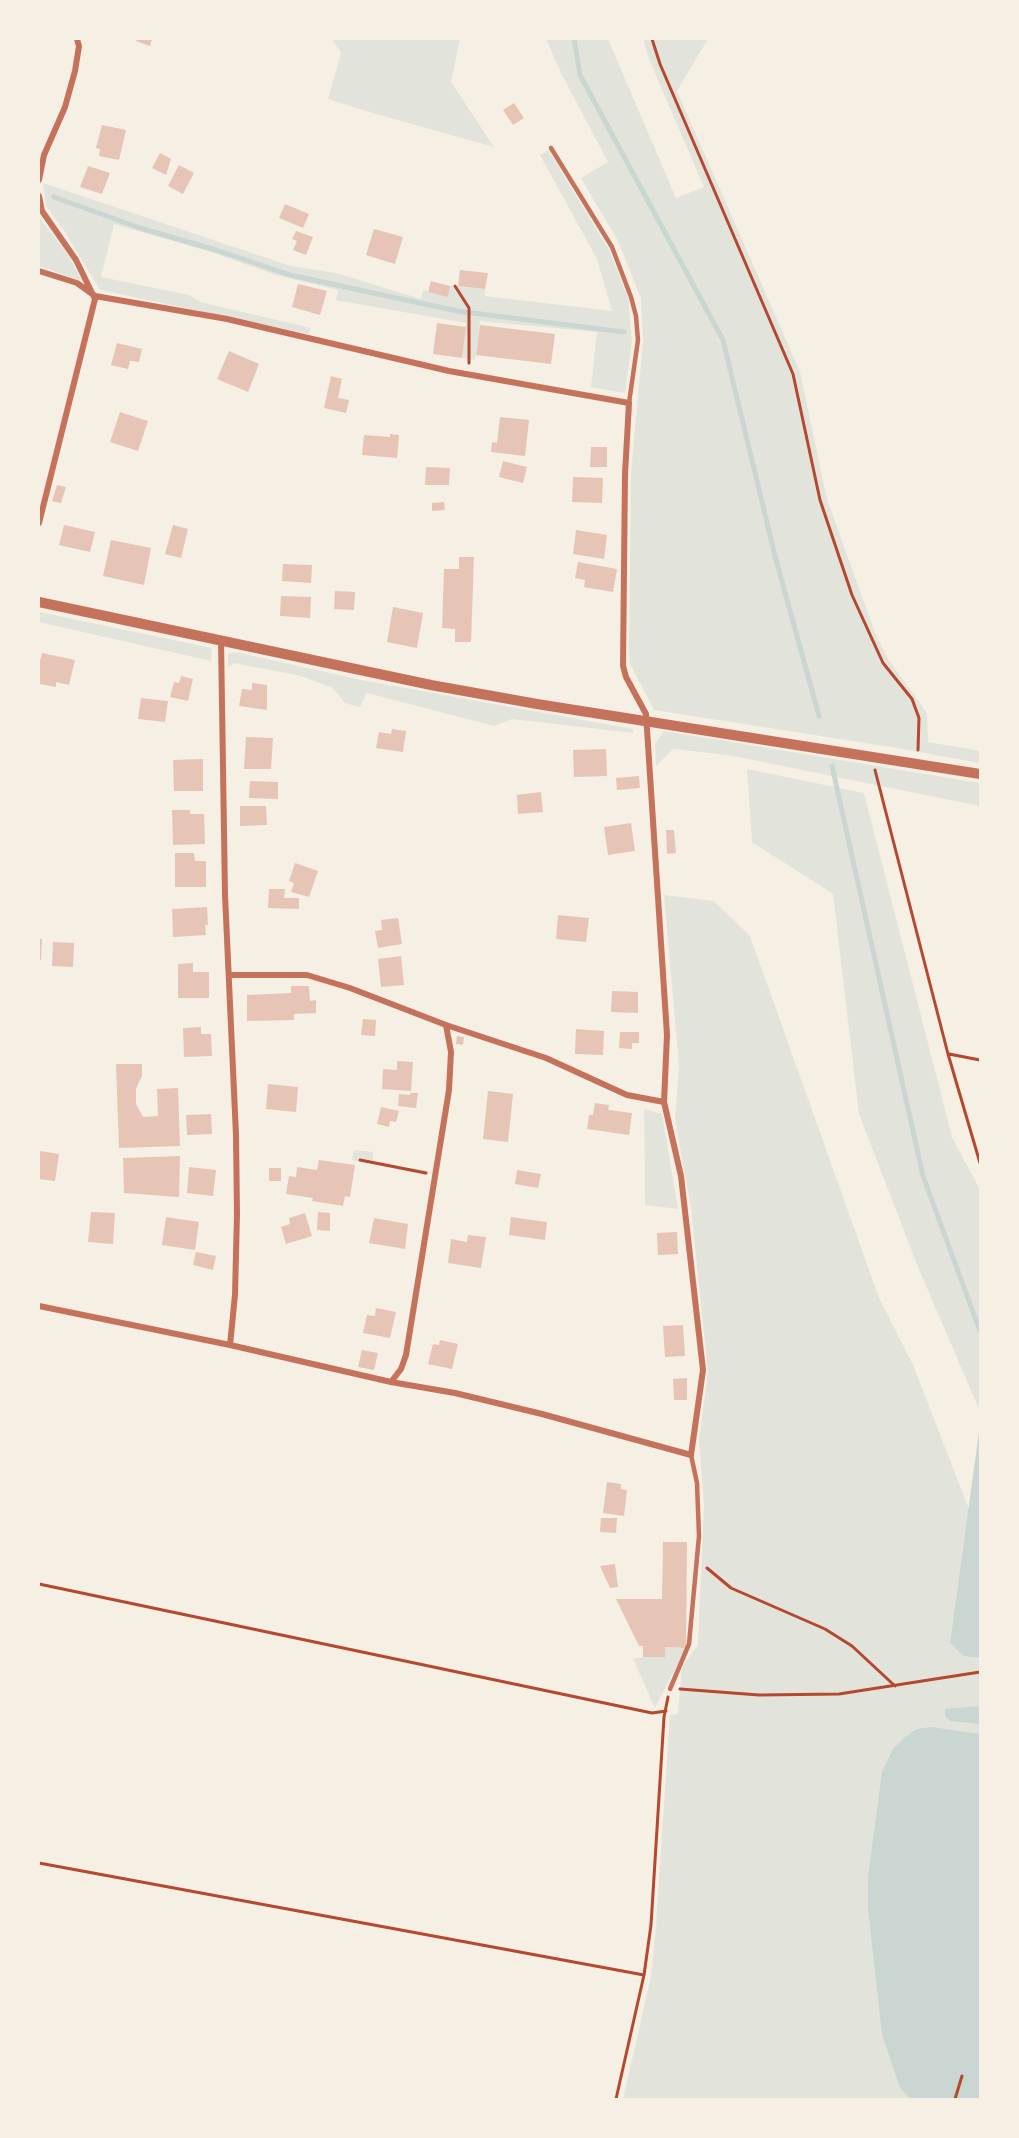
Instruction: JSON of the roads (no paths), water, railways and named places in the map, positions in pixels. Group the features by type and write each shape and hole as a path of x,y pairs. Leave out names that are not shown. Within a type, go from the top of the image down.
{"street":[{"path":"39,180 44,155 65,107 75,71 79,46 77,39"},
{"path":"39,196 42,211 76,260 95,296 39,523"},
{"path":"39,271 77,283 95,296 227,319 341,347 629,404 625,474 623,666 626,678 646,714 647,722 667,1035 664,1102 681,1176 703,1370 691,1455 455,1393 391,1382 230,1345 39,1306"},
{"path":"39,602 431,685 647,722 980,774"},
{"path":"220,640 225,873 237,1214 235,1295 230,1345"},
{"path":"229,975 307,975 350,987 446,1025 546,1059 627,1095 664,1102"},
{"path":"391,1382 401,1369 406,1355 449,1090 451,1052 446,1025"}],"lane":[{"path":"550,148 612,247 632,297 638,340 629,404"},
{"path":"670,1689 689,1644 699,1536 699,1504 691,1455"}],"waterway":[{"path":"574,39 580,75 723,340 775,556 819,716"},
{"path":"54,197 140,228 290,275 457,311 624,332"},
{"path":"832,766 923,1176 980,1331"}]}
